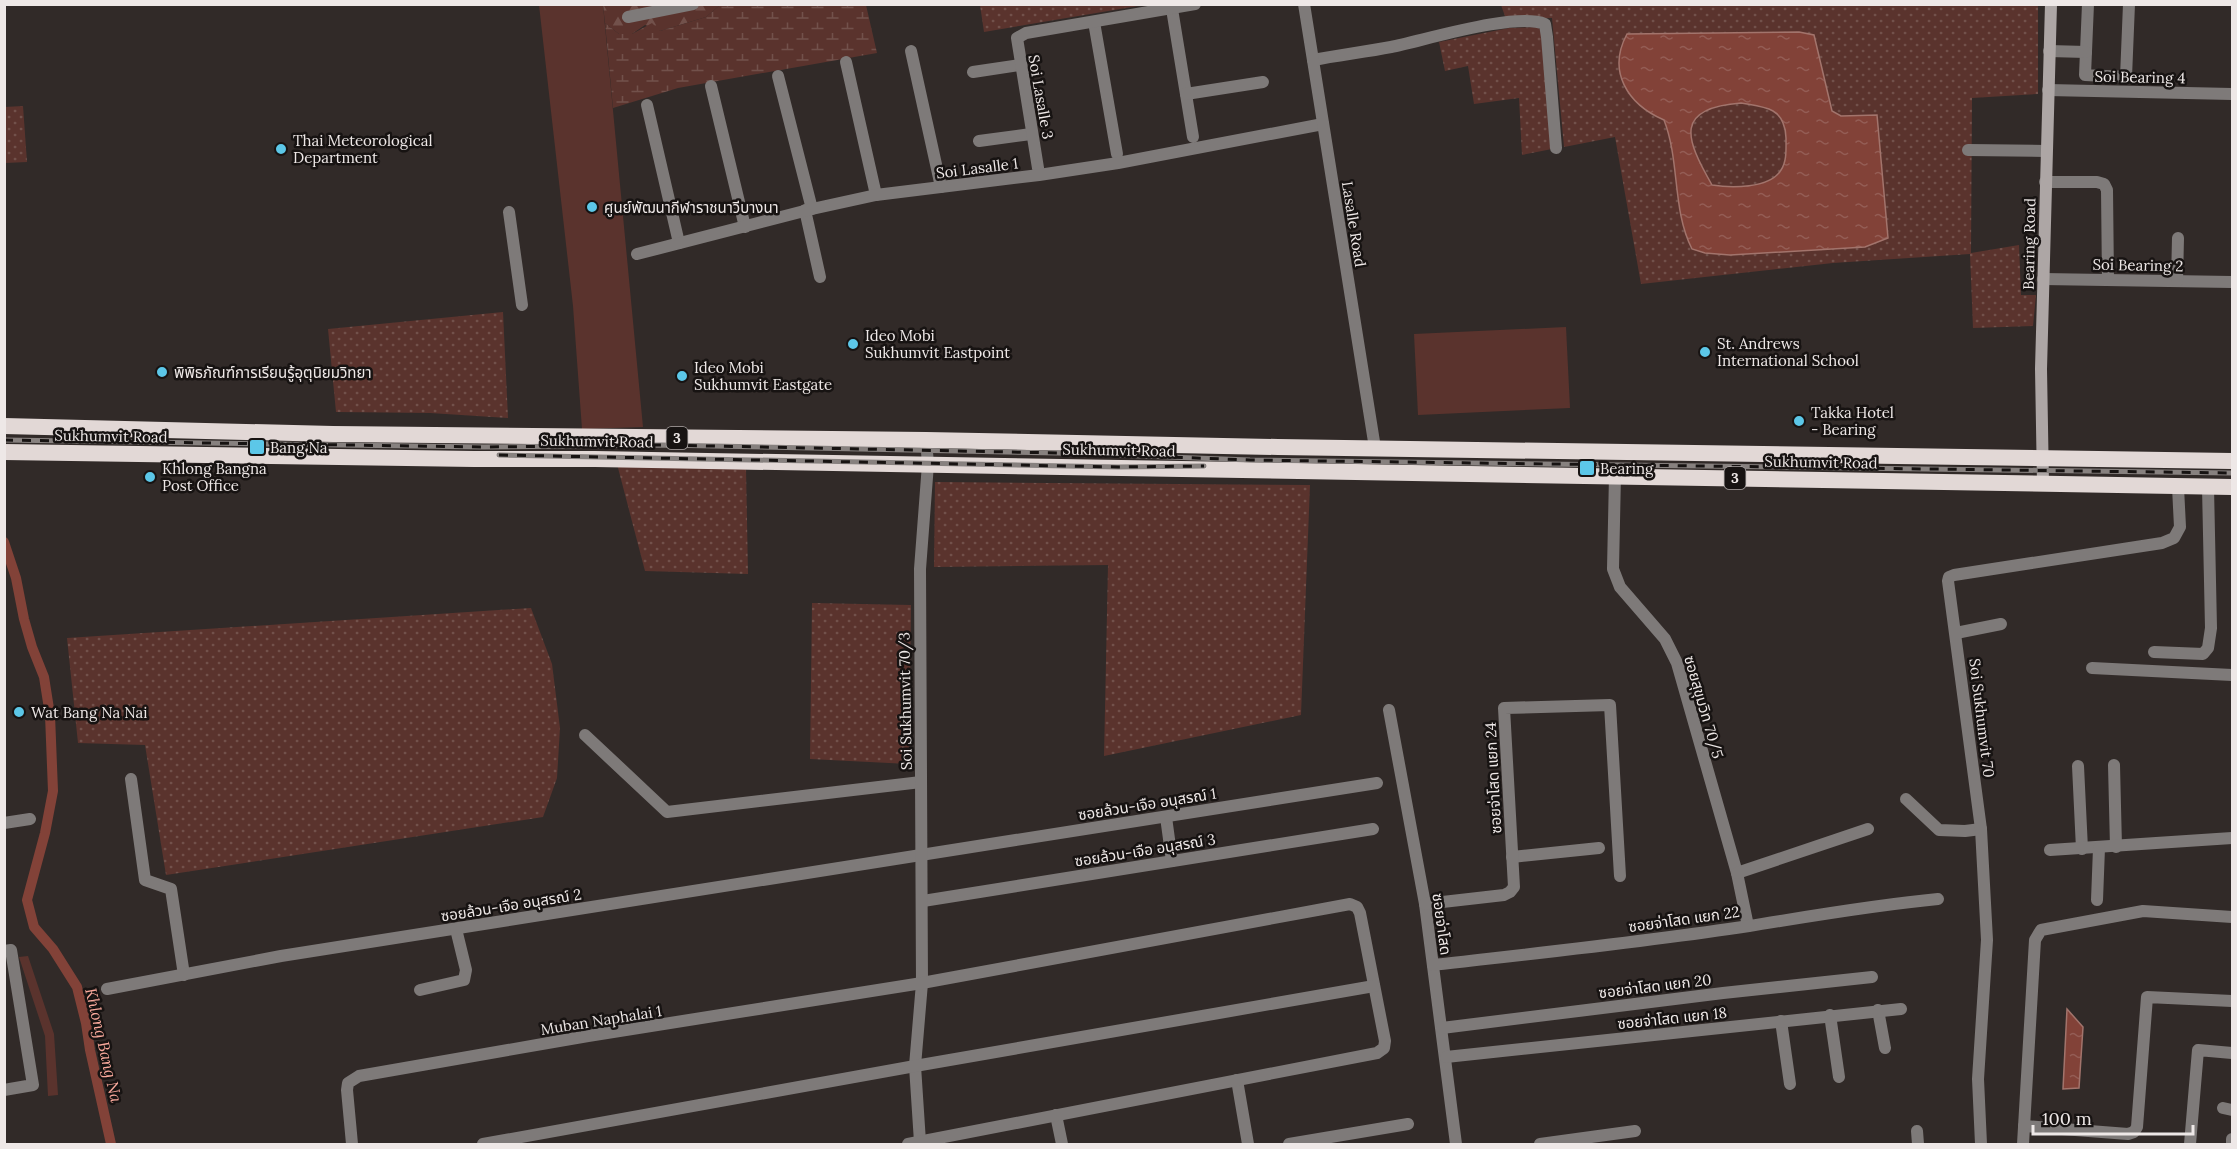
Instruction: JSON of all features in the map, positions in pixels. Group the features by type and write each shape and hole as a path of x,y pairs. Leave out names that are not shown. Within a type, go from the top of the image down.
{"highway":[{"name":"Sukhumvit Road","path":"11,426 333,434 926,440 2232,461"},
{"path":"1375,448 1378,472"},
{"name":"Sukhumvit Road","path":"11,452 927,464 2232,487"}],"main road":[{"name":"Bearing Road","path":"2043,484 2043,279 2051,4"}],"street":[{"path":"628,17 693,4"},
{"name":"Soi Lasalle 3","path":"1038,168 1017,38 1021,35 1195,4"},
{"name":"Lasalle Road","path":"1305,4 1375,448"},
{"path":"2088,4 2085,75 2126,77 2130,4"},
{"path":"1172,9 1193,137"},
{"path":"1313,60 1396,46 1511,21 1545,24 1556,148"},
{"path":"1094,22 1118,154"},
{"path":"911,51 941,187"},
{"path":"2049,51 2086,52"},
{"path":"846,62 876,195"},
{"path":"973,72 1020,65"},
{"path":"778,76 808,210 820,277"},
{"path":"1186,94 1263,82"},
{"path":"711,86 745,227"},
{"name":"Soi Bearing 4","path":"2048,90 2232,94"},
{"path":"647,105 680,243"},
{"name":"Soi Lasalle 1","path":"637,254 876,195 1118,163 1323,124"},
{"path":"979,141 1032,134"},
{"path":"1968,150 2046,151"},
{"path":"2045,182 2104,184 2107,190 2108,280"},
{"path":"508,212 522,305"},
{"path":"2177,281 2178,238"},
{"name":"Soi Bearing 2","path":"2043,279 2232,282"},
{"name":"Soi Sukhumvit 70/3","path":"914,1143 915,1066 922,983 920,569 927,464 926,440"},
{"name":"ซอยสุขุมวิท 70/5","path":"1615,475 1613,569 1620,587 1671,648 1737,873 1748,926"},
{"name":"Soi Sukhumvit 70","path":"1982,1144 1978,1079 1987,940 1981,829 1949,577 2162,543 2174,538 2180,527 2178,487"},
{"path":"2154,652 2192,655 2203,654 2208,648 2211,628 2208,487"},
{"path":"1956,633 2001,624"},
{"path":"2092,668 2232,675"},
{"name":"ซอยจ่าโสด แยก 24","path":"1425,904 1504,895 1514,887 1504,708 1610,705 1620,876"},
{"name":"ซอยจ่าโสด","path":"1389,710 1425,904 1456,1144"},
{"path":"585,735 667,812 921,782"},
{"path":"2114,765 2116,847"},
{"path":"2078,766 2082,849"},
{"path":"131,779 145,880 171,889 184,975"},
{"name":"ซอยล้วน-เจือ อนุสรณ์ 1","path":"921,855 1377,783"},
{"path":"1906,799 1939,830 1981,829"},
{"path":"1166,817 1172,861"},
{"path":"4,823 30,819"},
{"name":"ซอยล้วน-เจือ อนุสรณ์ 3","path":"922,901 1373,829"},
{"path":"1737,873 1868,829"},
{"path":"2050,850 2232,838"},
{"path":"1512,857 1599,848"},
{"path":"2097,900 2099,848"},
{"name":"ซอยล้วน-เจือ อนุสรณ์ 2","path":"107,989 281,956 921,855"},
{"name":"ซอยจ่าโสด แยก 22","path":"1433,965 1748,926 1827,912 1938,899"},
{"name":"Muban Naphalai 1","path":"352,1144 347,1090 348,1083 359,1076 588,1036 922,983 1350,904 1357,906 1360,913 1374,986"},
{"path":"2023,1144 2035,940 2041,930 2143,911 2232,917"},
{"path":"420,990 464,980 466,970 456,928"},
{"path":"4,951 11,950 33,1085 4,1090"},
{"name":"ซอยจ่าโสด แยก 20","path":"1442,1028 1872,977"},
{"path":"483,1144 1374,986 1385,1041 1384,1048 1377,1053 914,1143"},
{"path":"2025,1126 2128,1134 2134,1132 2137,1127 2147,997 2232,1001"},
{"name":"ซอยจ่าโสด แยก 18","path":"1446,1057 1901,1009"},
{"path":"1878,1010 1885,1048"},
{"path":"1830,1016 1839,1077"},
{"path":"1781,1021 1790,1084"},
{"path":"2190,1144 2198,1050 2232,1053"},
{"path":"1237,1080 1248,1144"},
{"path":"1056,1115 1062,1144"},
{"path":"1289,1144 1408,1124"},
{"path":"1540,1144 1635,1131"},
{"path":"1917,1131 1918,1144"},
{"path":"2232,1139 2232,1144"}],"green space":[{"path":"980,4 1144,5 984,32"},
{"name":"ศูนย์พัฒนากีฬาราชนาวีบางนา","path":"539,5 603,5 643,427 582,429 573,306"},
{"path":"603,5 720,5 706,17 660,31 645,25 632,34 619,34 605,23"},
{"path":"720,5 866,5 877,53 678,88 613,108 605,23 619,34 632,34 652,23 660,31 706,17"},
{"path":"1501,5 2038,5 2038,94 1972,98 1971,253 2019,245 2021,295 2036,295 2033,326 1973,328 1970,254 1833,263 1641,284 1615,137 1564,147 1552,18 1506,19","holes":["1799,32 1814,35 1832,111 1841,116 1865,247 1730,255 1705,253 1693,249 1682,219 1672,152 1664,120 1645,108 1621,80 1627,34"]},
{"path":"1538,27 1542,32 1552,149 1522,155 1519,98 1474,104 1468,66 1445,71 1439,42 1509,28"},
{"path":"1741,103 1766,108 1779,116 1786,134 1784,163 1776,176 1759,184 1739,187 1711,185 1696,153 1691,128 1695,118 1704,111"},
{"path":"23,106 27,162 5,163 5,107"},
{"path":"503,312 508,418 430,413 336,412 328,329"},
{"path":"1566,327 1570,408 1418,415 1414,334"},
{"path":"617,464 746,468 748,574 645,571"},
{"path":"935,482 1310,485 1301,715 1104,756 1108,565 934,567"},
{"path":"812,603 911,605 909,764 810,759"},
{"path":"531,608 552,664 560,728 557,778 543,817 166,875 145,745 78,743 67,638"},
{"path":"28,956 54,1034 58,1095 48,1096 45,1036 19,957"}],"water":[{"path":"1799,32 1814,35 1832,111 1841,116 1877,115 1888,238 1865,247 1730,255 1705,253 1692,249 1681,218 1672,152 1664,120 1640,105 1631,96 1620,73 1621,48 1627,34","holes":["1741,103 1769,109 1781,119 1786,138 1786,155 1783,166 1776,176 1759,184 1739,187 1712,185 1696,153 1691,128 1695,119 1704,111"]},
{"path":"2067,1009 2083,1027 2079,1088 2063,1089"}],"waterway":[{"name":"Khlong Bang Na","path":"4,542 16,578 32,647 44,677 50,715 53,791 45,833 27,900 34,927 53,949 77,987 111,1144"}],"railway":[{"path":"4,440 484,447 662,445 1059,453 1250,460 2232,473"},
{"path":"499,455 1118,467 1204,466"}],"place":[{"name":"Thai Meteorological Department","path":"281,149"},
{"name":"ศูนย์พัฒนากีฬาราชนาวีบางนา","path":"592,207"},
{"name":"Ideo Mobi Sukhumvit Eastpoint","path":"853,344"},
{"name":"St. Andrews International School","path":"1705,352"},
{"name":"พิพิธภัณฑ์การเรียนรู้อุตุนิยมวิทยา","path":"162,372"},
{"name":"Ideo Mobi Sukhumvit Eastgate","path":"682,376"},
{"name":"Takka Hotel - Bearing","path":"1799,421"},
{"name":"Bang Na","path":"257,447"},
{"name":"Bearing","path":"1587,468"},
{"name":"Khlong Bangna Post Office","path":"150,477"},
{"name":"Wat Bang Na Nai","path":"19,712"}]}
